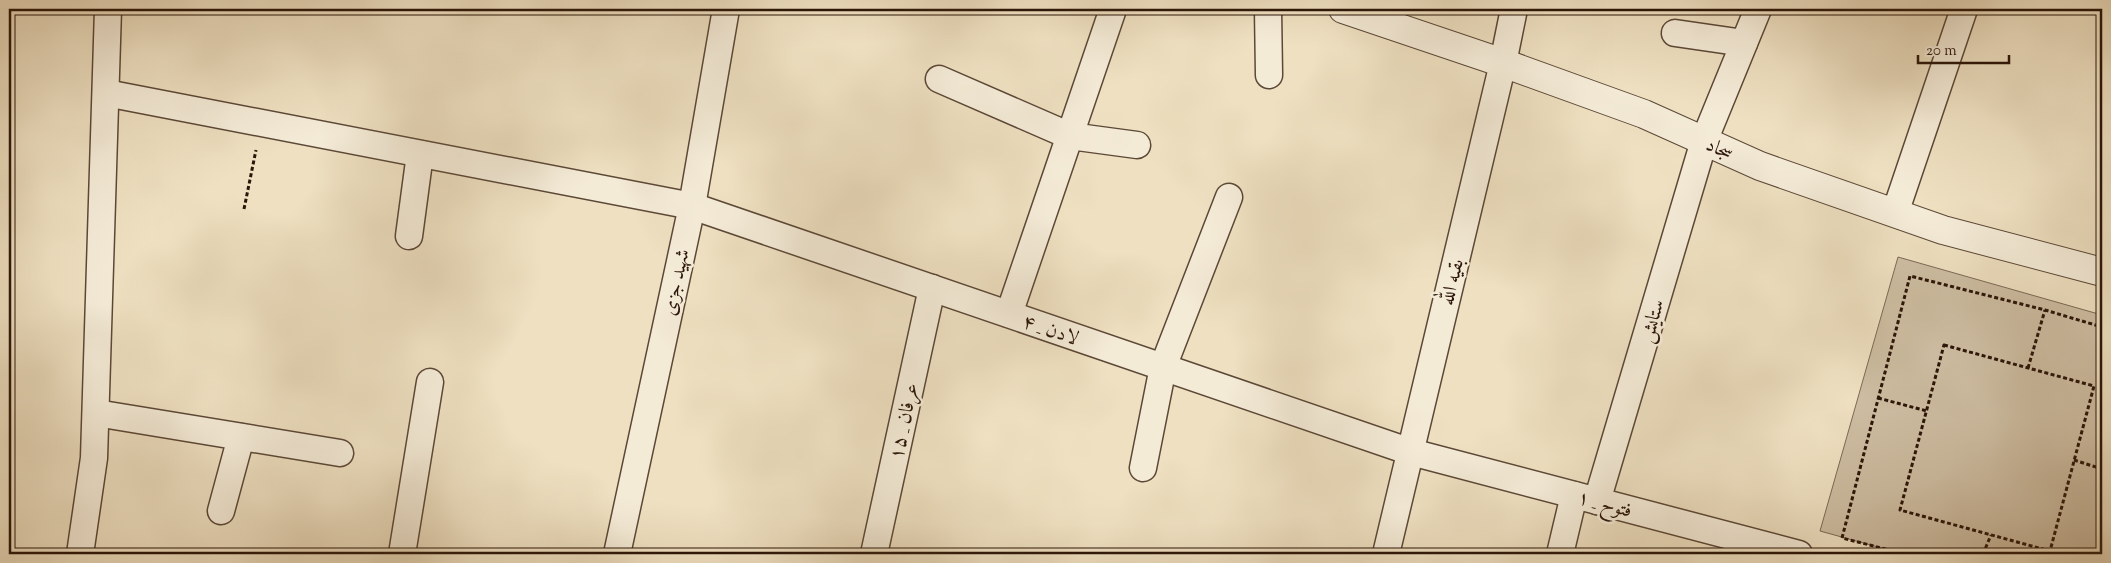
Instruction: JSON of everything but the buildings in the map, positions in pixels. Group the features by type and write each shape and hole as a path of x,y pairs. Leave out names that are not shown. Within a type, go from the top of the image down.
{"street":[{"path":"80,554 94,458 108,9"},
{"name":"شهید جزی","path":"617,554 692,206 726,9"},
{"path":"1009,314 1113,9"},
{"path":"1268,9 1269,75"},
{"name":"سجاد","path":"1343,9 1503,63 1644,114 1760,166 1943,230 2102,272"},
{"name":"بقیه الله","path":"1386,554 1503,63 1514,9"},
{"name":"ستایش","path":"1560,554 1586,498 1704,141 1758,9"},
{"path":"1895,213 1964,9"},
{"path":"1675,33 1744,43"},
{"path":"939,79 1070,136 1137,145"},
{"name":"لادن _ ۴","path":"106,93 692,206 1411,452"},
{"path":"409,236 420,154"},
{"path":"1143,468 1163,367 1229,196"},
{"name":"عرفان _ ۱۵","path":"874,554 932,288"},
{"path":"402,554 430,382"},
{"path":"96,413 340,453"},
{"path":"221,511 240,437"},
{"name":"فتوح _ ۱","path":"1411,452 1798,554"}],"path":[{"path":"244,209 262,123"},
{"path":"1905,554 1842,538 1910,276 2045,310 2102,327"},
{"path":"2028,368 2045,310"},
{"path":"1944,345 2094,386 2050,551 1900,510 1927,411 1944,345"},
{"path":"1878,398 1927,411"},
{"path":"2074,460 2102,469"},
{"path":"1983,554 1991,535"}],"shaded area":[{"path":"1898,257 2102,315 2102,554 1903,554 1820,531"}]}
